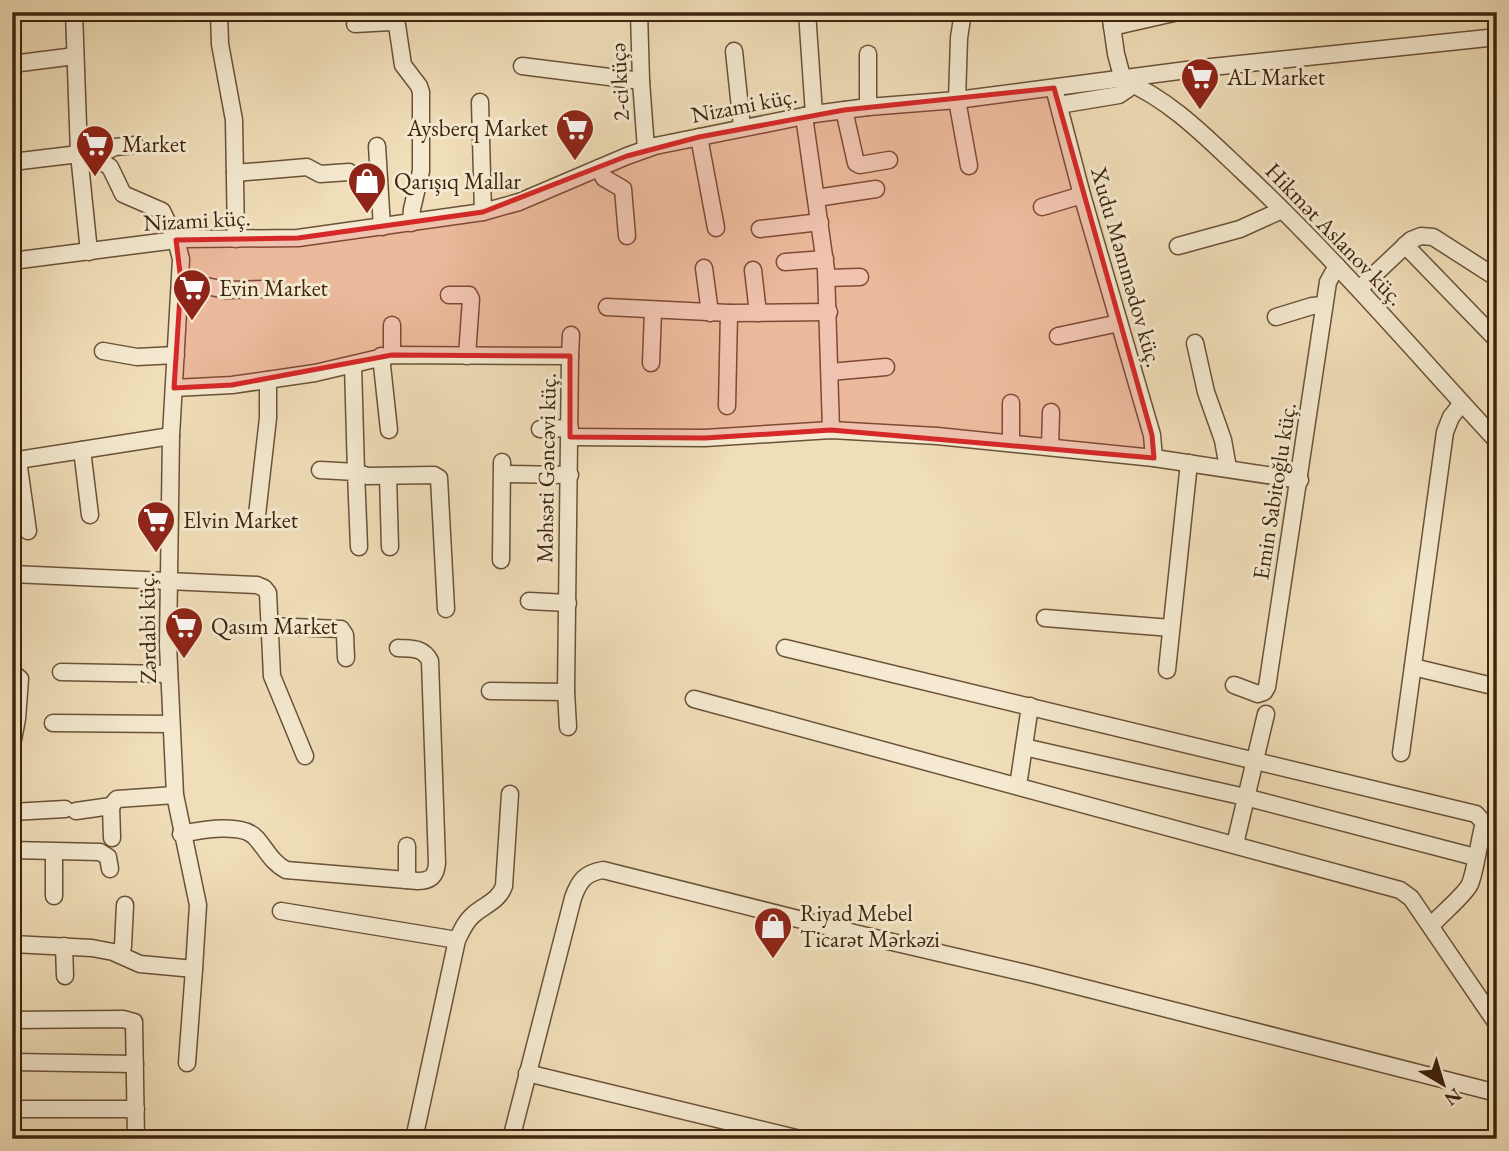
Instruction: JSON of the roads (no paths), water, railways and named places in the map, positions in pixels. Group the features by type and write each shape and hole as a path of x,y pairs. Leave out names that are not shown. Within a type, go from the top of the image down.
{"street":[{"path":"74,12 75,56 86,155 89,252"},
{"path":"219,12 220,44 233,111 236,239"},
{"name":"2-ci küçə","path":"639,12 646,149"},
{"path":"807,12 809,115 816,198 827,278 831,430"},
{"path":"963,12 959,37 957,100 969,166"},
{"path":"1059,105 1119,95 1129,82 1119,68 1111,20 1178,12"},
{"path":"355,24 391,22 397,25 403,65 419,86 421,171 411,223"},
{"name":"Nizami küç.","path":"12,261 177,240 298,238 483,212 519,202 646,149 809,115 1129,82 1224,65 1497,37"},
{"path":"734,51 742,127"},
{"path":"868,107 869,54"},
{"path":"12,64 75,56"},
{"path":"522,66 641,81"},
{"name":"Hikmət Aslanov küç.","path":"1129,82 1161,100 1189,122 1282,209 1359,289 1497,442"},
{"name":"Xudu Məmmədov küç.","path":"1054,88 1082,195 1152,435 1154,458"},
{"path":"480,102 483,212"},
{"path":"844,110 856,163 860,165 889,160"},
{"path":"699,137 716,228"},
{"path":"12,162 86,155 135,145"},
{"path":"377,146 382,227"},
{"name":"Zərdabi küç.","path":"86,155 110,167 123,194 162,211 177,240 181,259 171,436 168,582 175,795 181,834 198,905 187,1062"},
{"path":"235,173 307,167 320,174 349,172"},
{"path":"599,168 604,178 623,189 627,236"},
{"path":"816,198 876,189"},
{"path":"1042,207 1082,195"},
{"path":"1178,246 1240,229 1282,209"},
{"path":"760,229 820,222"},
{"path":"1359,289 1405,245 1421,236 1433,237 1497,278"},
{"path":"1405,245 1497,340"},
{"path":"785,262 825,259"},
{"name":"Emin Sabitoğlu küç.","path":"1234,685 1258,694 1264,692 1267,687 1324,305 1328,282 1337,266"},
{"path":"704,268 710,313"},
{"path":"753,270 758,313"},
{"path":"827,278 860,276"},
{"path":"181,281 226,290 269,289"},
{"path":"449,295 468,295 471,299 467,356"},
{"path":"1276,317 1324,305"},
{"path":"607,307 710,313 829,313"},
{"path":"651,363 653,311"},
{"path":"727,406 729,313"},
{"path":"1058,336 1119,323"},
{"path":"389,430 386,356 392,325"},
{"path":"570,356 571,335"},
{"path":"1195,343 1206,392 1223,440 1228,468"},
{"path":"103,351 137,357 176,355"},
{"name":"Məhsəti Gəncəvi küç.","path":"174,388 214,387 268,380 353,365 386,356 570,356 566,692 568,727"},
{"path":"353,365 359,547"},
{"path":"830,372 886,367"},
{"path":"257,515 268,418 268,380"},
{"path":"1011,443 1012,403"},
{"path":"1401,753 1445,432 1451,417 1462,403"},
{"path":"1050,447 1051,412"},
{"path":"540,429 705,438 831,430 937,436 1154,458 1300,480"},
{"path":"28,531 15,460 171,436"},
{"path":"82,450 90,515"},
{"path":"1167,670 1189,463"},
{"path":"501,560 503,468 570,475"},
{"path":"320,470 356,472 367,476 434,475 439,478 446,609"},
{"path":"388,476 390,547"},
{"path":"12,574 264,587 268,593 272,676 305,756"},
{"path":"529,601 568,603"},
{"path":"1045,618 1171,628"},
{"path":"270,625 341,629 345,635 346,658"},
{"path":"181,834 243,829 251,832 271,858 286,870 428,881 436,870 430,661 421,650 398,648"},
{"path":"785,649 1476,814 1484,823 1470,884 1431,926"},
{"path":"1413,667 1497,687"},
{"path":"12,672 20,679 12,745"},
{"path":"61,672 169,674"},
{"path":"490,691 566,692"},
{"path":"694,699 1400,890 1411,898 1494,1016"},
{"path":"1017,786 1031,706"},
{"path":"1235,844 1266,714"},
{"path":"53,723 171,724"},
{"path":"1024,747 1245,797 1475,857"},
{"path":"414,1139 457,940 465,923 501,893 505,877 510,794"},
{"path":"112,838 111,806 117,799 175,795"},
{"path":"12,812 111,806"},
{"path":"407,846 407,880"},
{"path":"12,850 105,853 110,869"},
{"path":"54,852 54,896"},
{"path":"511,1139 578,885 593,871 603,870 1143,1002 1497,1093"},
{"path":"121,955 125,905"},
{"path":"281,911 457,940"},
{"path":"12,944 104,950 140,964 194,969"},
{"path":"64,946 65,976"},
{"path":"12,1020 131,1019 135,1027 136,1139"},
{"path":"12,1062 135,1064"},
{"path":"527,1073 800,1139"},
{"path":"12,1109 136,1109"}],"place":[{"name":"AL Market","path":"1200,111"},
{"name":"Aysberq Market","path":"575,162"},
{"name":"Market","path":"95,178"},
{"name":"Qarışıq Mallar","path":"367,215"},
{"name":"Evin Market","path":"192,322"},
{"name":"Elvin Market","path":"156,554"},
{"name":"Qasım Market","path":"184,660"},
{"name":"Riyad Mebel Ticarət Mərkəzi","path":"773,960"}]}
